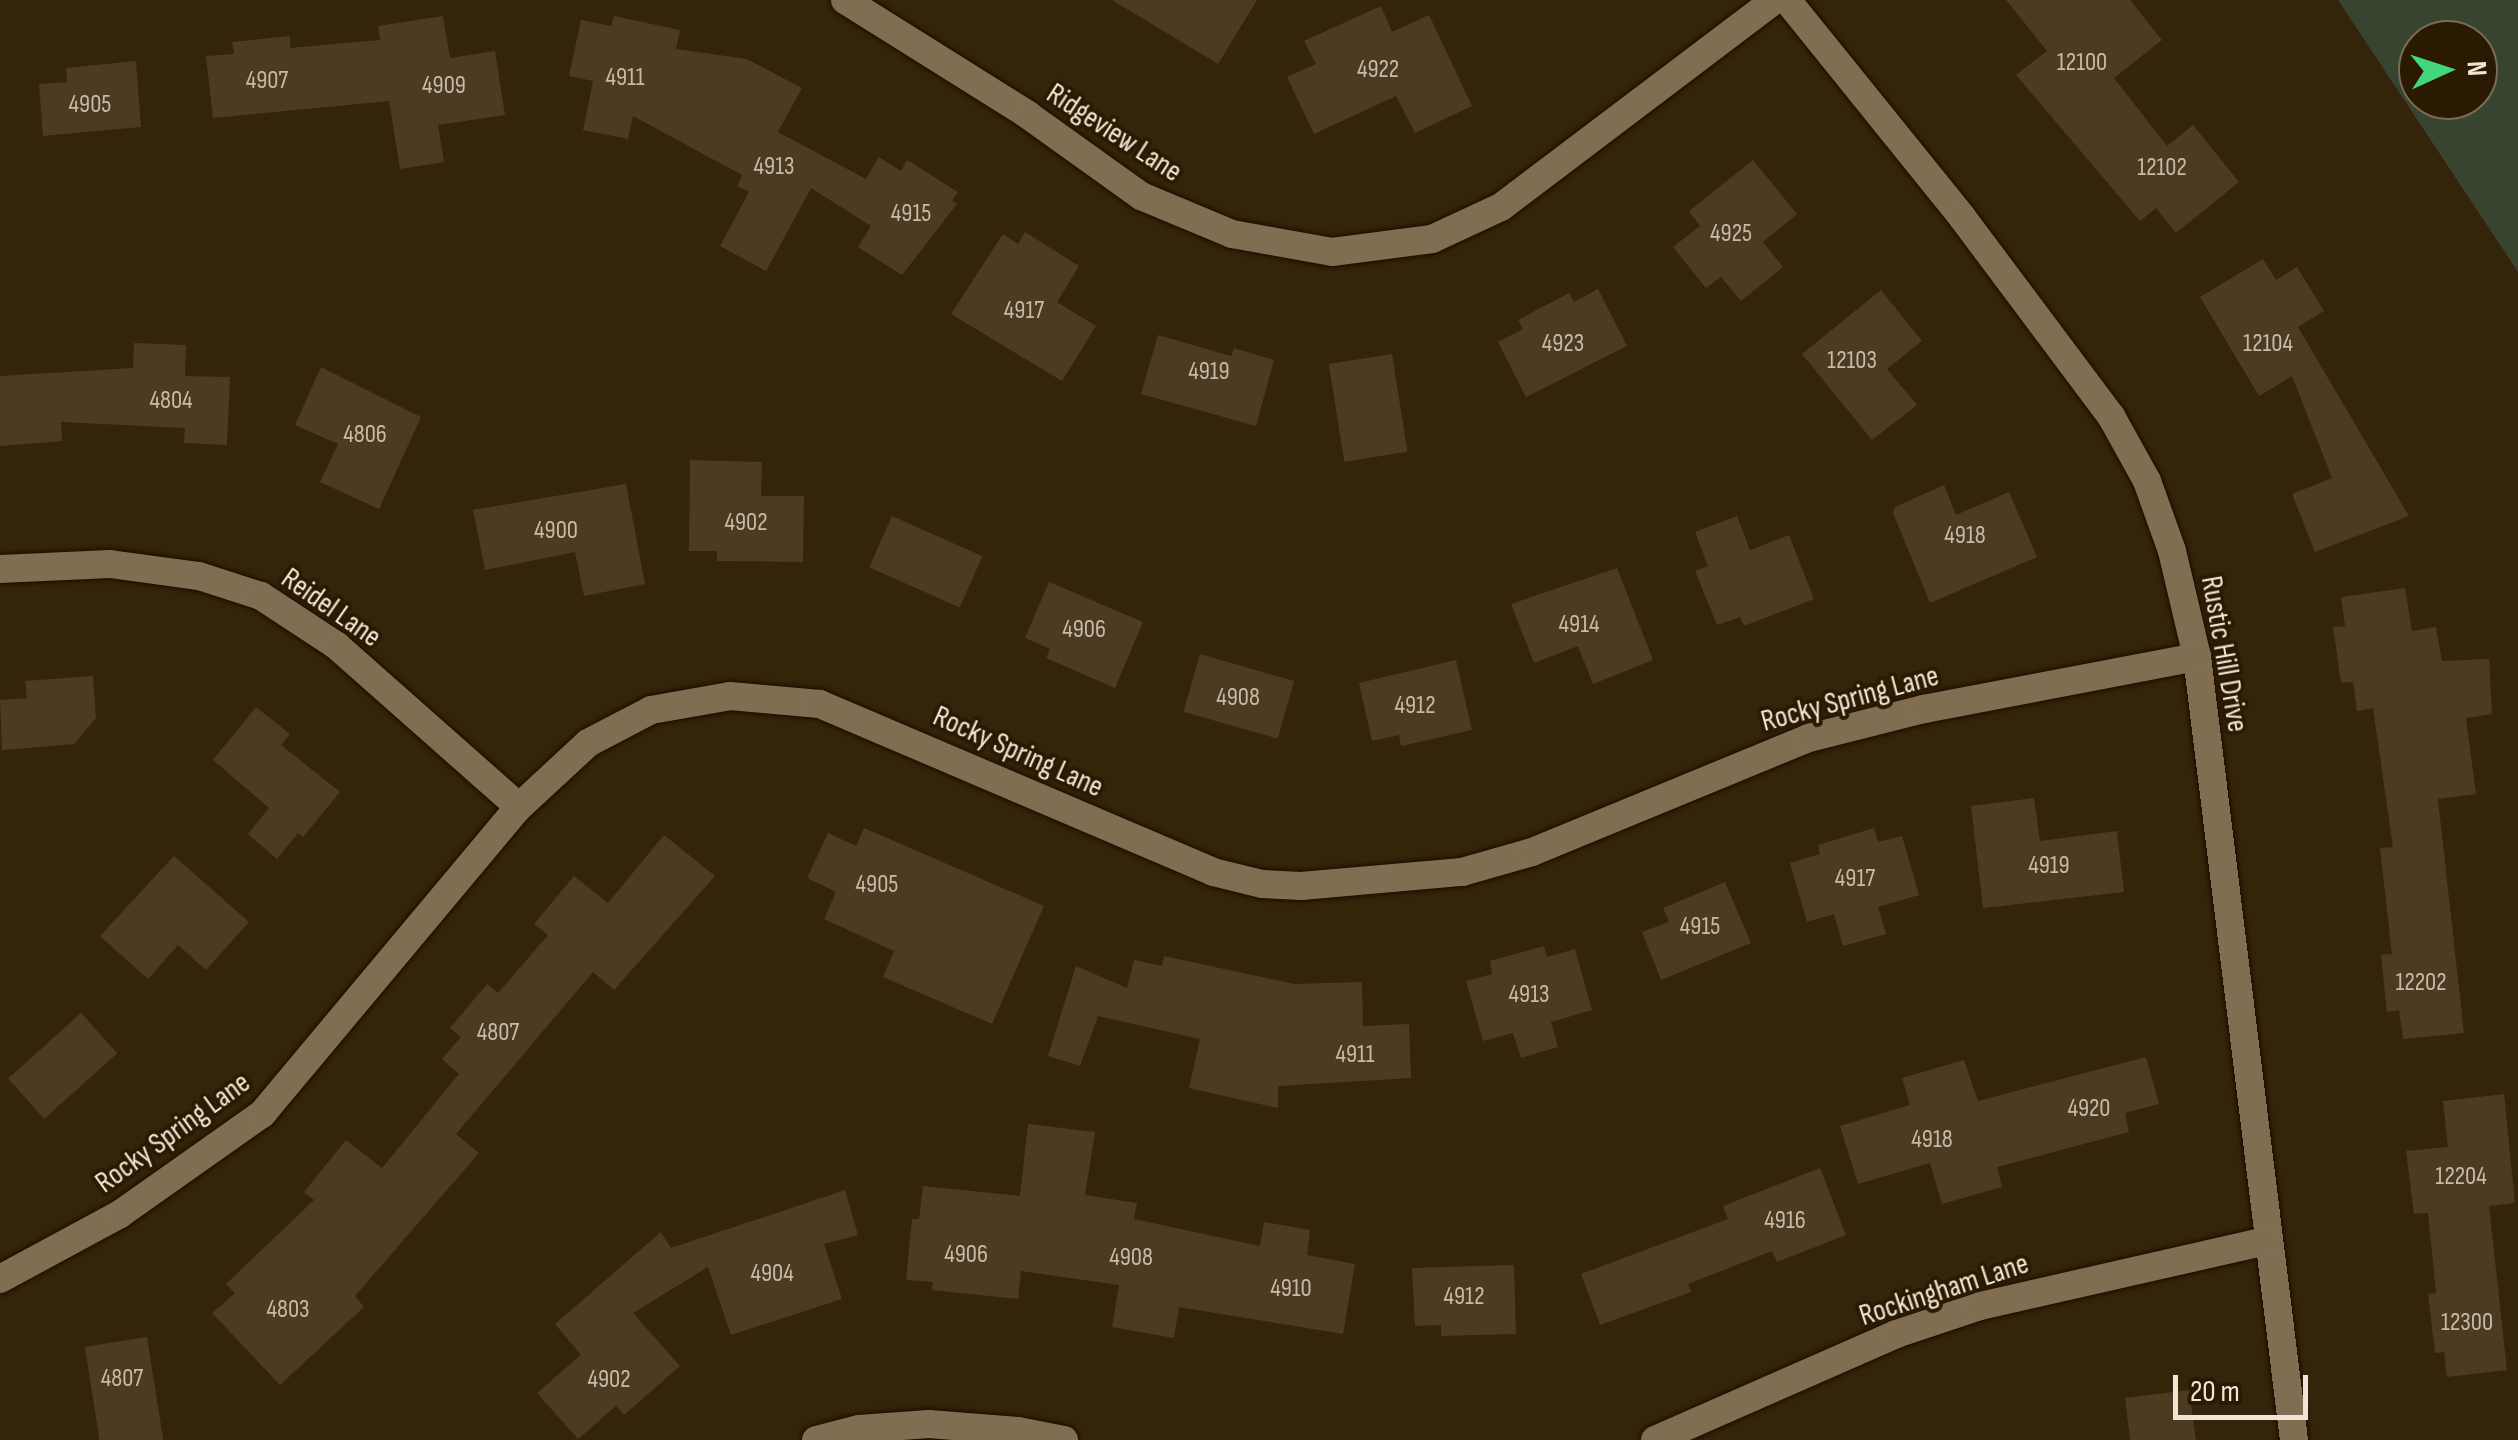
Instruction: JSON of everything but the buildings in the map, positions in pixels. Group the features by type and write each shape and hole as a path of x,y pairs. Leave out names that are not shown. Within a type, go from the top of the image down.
{"street":[{"name":"Ridgeview Lane","path":"846,0 1028,115 1142,196 1232,234 1332,252 1432,239 1502,207 1775,0"},
{"name":"Rustic Hill Drive","path":"1788,0 1962,217 2111,416 2147,481 2160,516 2197,657 2266,1241 2294,1440"},
{"name":"Reidel Lane","path":"0,569 110,564 199,576 262,596 337,646 520,808"},
{"name":"Rocky Spring Lane","path":"0,1279 120,1214 262,1114 520,808 588,743 651,710 730,696 820,704 891,731 1213,872 1262,884 1385,881 1462,872 1532,852 1809,738 1924,710 2197,657"},
{"name":"Rockingham Lane","path":"1655,1440 1896,1334 1980,1306 2266,1241"},
{"path":"816,1440 859,1429 929,1424 1018,1431 1064,1440"}],"green space":[{"path":"2338,0 2518,0 2518,272 2417,120 2498,120 2498,20 2398,20 2398,91"}]}
